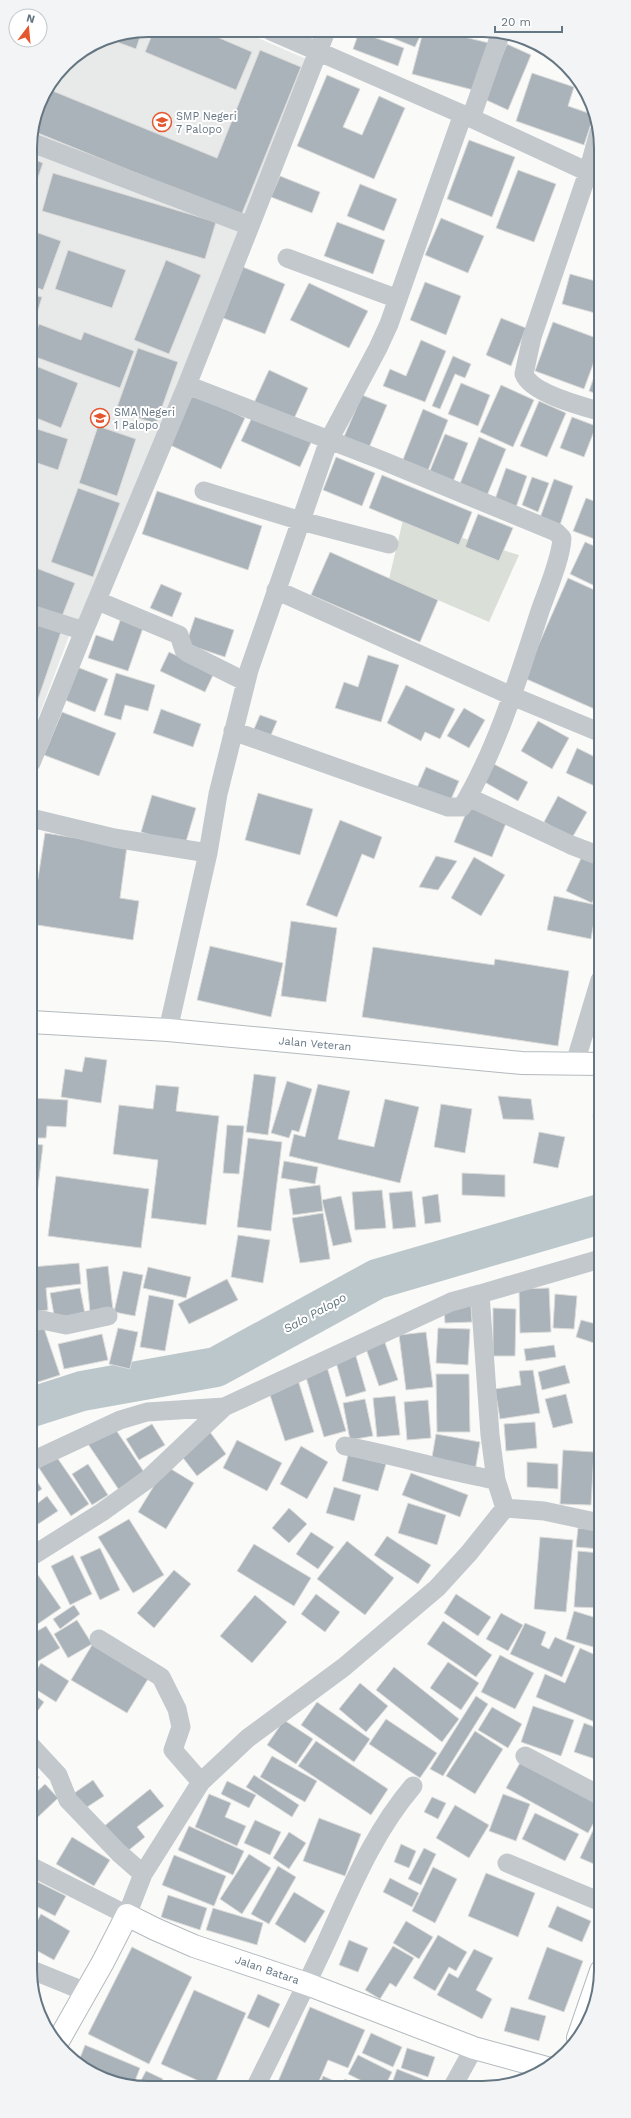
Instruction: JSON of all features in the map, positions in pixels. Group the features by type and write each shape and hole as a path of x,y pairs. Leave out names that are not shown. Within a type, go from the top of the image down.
{"main road":[{"name":"Jalan Veteran","path":"37,1022 168,1030 522,1064 594,1064"},
{"name":"Jalan Batara","path":"127,1915 154,1930 194,1946 307,1984 474,2048 538,2066"},
{"path":"60,2037 127,1915"}],"street":[{"path":"284,37 467,116 593,175 541,310 524,374 526,379 551,394 577,405 594,410"},
{"path":"37,748 84,631 98,601 187,385 324,37"},
{"path":"168,1030 208,853 218,794 233,731 246,682 276,590 329,440 378,348 498,38"},
{"path":"37,145 250,226"},
{"path":"287,258 398,299"},
{"path":"187,385 329,440 556,532 561,536 562,544 512,696 468,798 462,807 448,807 233,731"},
{"path":"204,491 300,521 389,544"},
{"path":"276,590 512,696 594,730"},
{"path":"98,601 179,635 184,650 188,653 246,682"},
{"path":"37,616 84,631"},
{"path":"468,798 571,845 594,854"},
{"path":"37,819 114,838 208,853"},
{"path":"575,1063 594,1000"},
{"path":"37,1553 102,1512 148,1479 224,1407 452,1302 594,1261"},
{"path":"480,1294 486,1390 496,1480 505,1508"},
{"path":"37,1320 42,1320 66,1325 108,1316"},
{"path":"37,1459 120,1420 147,1412 224,1407"},
{"path":"346,1446 381,1452 463,1474 496,1480"},
{"path":"505,1508 544,1511 594,1522"},
{"path":"37,1870 127,1915 143,1874 201,1782 248,1738 344,1667 437,1588 469,1553 505,1508"},
{"path":"99,1639 161,1677 177,1709 181,1727 173,1750 201,1782"},
{"path":"37,1752 58,1775 68,1800 119,1853 143,1874"},
{"path":"525,1756 594,1792"},
{"path":"258,2081 307,1984 376,1836 395,1807 413,1786"},
{"path":"507,1863 594,1899"},
{"path":"37,1972 86,1992"},
{"path":"455,2081 474,2048"}],"shaded area":[{"name":"SMA Negeri 1 Palopo","path":"148,37 256,37 313,62 82,630 72,628 37,721 37,141 45,106 60,81 75,65 99,48 113,43 134,38"},
{"path":"403,520 519,555 489,622 389,579"}],"building":[{"path":"151,37 217,37 252,52 236,90 145,52"},
{"path":"357,37 373,37 404,48 398,66 353,49"},
{"path":"390,37 420,37 415,47"},
{"path":"422,37 464,37 489,43 477,91 412,74"},
{"path":"140,38 136,49 117,42"},
{"path":"507,44 531,55 508,110 484,99"},
{"path":"260,50 301,67 241,216 38,133 45,106 53,91 217,158"},
{"path":"532,73 574,87 568,106 588,113 591,124 584,145 516,121"},
{"path":"327,75 360,89 343,127 362,135 379,96 405,108 374,179 297,146"},
{"path":"469,140 515,157 492,217 447,199"},
{"path":"37,161 43,163 37,180"},
{"path":"518,170 556,184 534,242 496,228"},
{"path":"53,173 216,222 205,259 42,211"},
{"path":"280,176 320,192 312,213 271,197"},
{"path":"360,184 397,199 384,231 347,216"},
{"path":"441,218 484,236 468,273 425,255"},
{"path":"337,222 385,240 373,274 324,256"},
{"path":"37,232 61,241 43,290 37,288"},
{"path":"68,250 126,270 112,308 55,289"},
{"path":"166,260 201,275 169,354 134,340"},
{"path":"243,267 285,284 265,334 223,318"},
{"path":"570,274 594,281 594,313 562,304"},
{"path":"425,282 461,296 446,335 410,320"},
{"path":"309,283 368,311 349,348 290,320"},
{"path":"37,296 42,297 37,314"},
{"path":"501,318 526,328 511,366 486,355"},
{"path":"553,322 594,337 594,362 584,389 535,371"},
{"path":"39,324 81,340 84,332 134,351 120,388 37,358 37,329"},
{"path":"421,340 446,351 425,402 383,386 390,369 406,376"},
{"path":"138,348 178,362 156,424 116,410"},
{"path":"453,356 471,364 465,378 455,374 440,409 432,406"},
{"path":"37,366 78,383 61,428 37,418"},
{"path":"269,370 308,388 292,423 253,405"},
{"path":"594,377 594,393 589,391"},
{"path":"461,383 490,395 478,426 448,414"},
{"path":"501,385 534,400 513,447 480,432"},
{"path":"191,393 245,418 221,469 168,444"},
{"path":"362,395 387,405 368,450 343,439"},
{"path":"539,401 566,413 547,457 520,446"},
{"path":"423,409 448,420 427,473 402,462"},
{"path":"254,413 313,438 300,467 241,441"},
{"path":"572,417 594,425 594,431 584,457 560,448"},
{"path":"98,426 136,439 117,496 79,483"},
{"path":"37,429 68,439 58,470 37,463"},
{"path":"445,434 468,443 453,482 429,473"},
{"path":"479,437 506,449 486,498 459,486"},
{"path":"336,457 375,473 362,506 323,490"},
{"path":"506,468 527,476 515,510 494,502"},
{"path":"382,475 472,512 459,545 369,508"},
{"path":"532,477 549,483 538,512 522,505"},
{"path":"554,479 573,486 560,525 540,518"},
{"path":"78,488 120,503 93,577 51,562"},
{"path":"157,491 262,526 248,570 142,534"},
{"path":"586,498 594,501 594,539 573,531"},
{"path":"478,514 513,528 499,561 465,547"},
{"path":"585,542 594,546 594,586 570,574"},
{"path":"330,552 438,600 420,642 311,595"},
{"path":"37,568 75,583 61,619 37,610"},
{"path":"568,578 594,590 594,709 524,678"},
{"path":"161,584 182,593 172,617 150,608"},
{"path":"195,617 234,630 225,657 186,644"},
{"path":"121,618 144,625 128,671 88,658 96,635 113,641"},
{"path":"37,623 61,632 37,702"},
{"path":"169,652 214,673 205,692 160,671"},
{"path":"368,655 399,665 381,722 335,708 344,682 358,687"},
{"path":"77,667 108,679 95,712 65,700"},
{"path":"116,673 155,685 148,711 125,705 121,720 104,715"},
{"path":"406,685 455,709 440,739 425,732 421,741 387,723"},
{"path":"464,708 485,720 469,748 447,736"},
{"path":"161,709 201,724 193,747 153,733"},
{"path":"62,712 116,733 99,776 44,755"},
{"path":"260,715 277,721 271,735 254,729"},
{"path":"538,721 569,738 552,769 521,751"},
{"path":"577,748 594,756 594,786 566,773"},
{"path":"490,762 528,782 518,801 481,780"},
{"path":"426,767 459,781 449,804 416,790"},
{"path":"258,793 313,809 300,855 245,840"},
{"path":"152,795 196,808 185,845 141,832"},
{"path":"558,796 587,812 572,838 544,822"},
{"path":"469,806 507,821 492,857 454,842"},
{"path":"340,820 382,837 374,859 362,854 337,917 306,905"},
{"path":"45,833 127,846 120,898 139,901 133,940 37,925 37,885"},
{"path":"583,854 594,859 594,899 592,903 566,891"},
{"path":"436,856 457,861 438,890 419,887"},
{"path":"474,857 505,875 481,916 451,898"},
{"path":"554,896 594,904 594,922 591,939 547,930"},
{"path":"291,921 337,928 326,1002 281,996"},
{"path":"210,946 283,963 271,1017 197,1000"},
{"path":"373,947 494,965 495,959 569,971 558,1046 362,1017"},
{"path":"85,1057 107,1060 101,1103 61,1097 65,1069 82,1072"},
{"path":"254,1074 276,1077 268,1135 246,1132"},
{"path":"287,1081 312,1089 299,1132 292,1130 289,1138 271,1133"},
{"path":"318,1084 350,1091 338,1139 374,1147 385,1099 419,1107 400,1183 289,1156 294,1134 305,1137"},
{"path":"156,1085 179,1087 176,1111 219,1116 206,1225 151,1218 158,1160 113,1154 119,1105 153,1109"},
{"path":"498,1096 531,1099 534,1120 503,1119"},
{"path":"37,1098 68,1100 66,1127 47,1126 46,1138 37,1138"},
{"path":"441,1104 472,1109 465,1153 434,1147"},
{"path":"227,1125 244,1126 239,1174 223,1173"},
{"path":"539,1132 565,1137 558,1168 533,1163"},
{"path":"248,1138 282,1142 271,1231 237,1227"},
{"path":"37,1144 43,1145 37,1194"},
{"path":"284,1161 318,1167 315,1184 281,1178"},
{"path":"462,1173 505,1175 505,1197 462,1195"},
{"path":"56,1176 149,1189 141,1248 48,1236"},
{"path":"320,1185 323,1211 293,1215 289,1189"},
{"path":"382,1190 386,1228 355,1230 352,1192"},
{"path":"412,1191 416,1227 393,1229 389,1193"},
{"path":"438,1194 441,1222 425,1224 422,1197"},
{"path":"341,1196 352,1242 333,1246 322,1200"},
{"path":"323,1213 330,1259 300,1263 292,1218"},
{"path":"238,1235 270,1240 263,1283 231,1277"},
{"path":"79,1263 81,1284 46,1288 48,1310 37,1311 37,1266"},
{"path":"108,1266 113,1310 90,1312 86,1269"},
{"path":"148,1267 191,1277 186,1298 143,1288"},
{"path":"123,1271 143,1275 135,1316 114,1312"},
{"path":"227,1279 238,1300 189,1324 178,1304"},
{"path":"80,1288 85,1314 55,1320 50,1293"},
{"path":"549,1288 551,1332 520,1333 519,1289"},
{"path":"555,1294 577,1296 574,1329 553,1328"},
{"path":"149,1295 174,1300 165,1351 140,1347"},
{"path":"471,1306 472,1322 445,1323 444,1307"},
{"path":"493,1308 516,1309 515,1356 493,1356"},
{"path":"581,1320 594,1323 594,1343 576,1337"},
{"path":"44,1328 60,1375 37,1382 37,1330"},
{"path":"118,1328 138,1332 130,1369 109,1364"},
{"path":"438,1328 470,1329 468,1365 436,1363"},
{"path":"426,1332 433,1387 406,1390 399,1335"},
{"path":"102,1334 108,1360 64,1369 58,1344"},
{"path":"384,1340 398,1380 379,1386 365,1346"},
{"path":"554,1345 556,1357 526,1361 524,1349"},
{"path":"355,1353 366,1391 346,1397 335,1359"},
{"path":"565,1365 570,1383 542,1390 538,1372"},
{"path":"327,1367 346,1431 324,1437 305,1374"},
{"path":"533,1370 540,1413 500,1419 495,1389 521,1385 519,1371"},
{"path":"436,1374 469,1374 470,1432 437,1432"},
{"path":"298,1380 314,1432 285,1441 268,1389"},
{"path":"566,1394 573,1423 553,1428 545,1399"},
{"path":"395,1396 400,1435 377,1437 373,1398"},
{"path":"365,1399 373,1436 350,1440 343,1403"},
{"path":"428,1400 431,1438 407,1440 404,1402"},
{"path":"535,1422 537,1448 506,1451 504,1424"},
{"path":"152,1424 165,1445 139,1460 126,1439"},
{"path":"114,1427 146,1475 121,1493 88,1444"},
{"path":"210,1432 226,1454 197,1476 180,1454"},
{"path":"436,1434 480,1442 475,1471 431,1463"},
{"path":"237,1440 282,1463 267,1491 223,1468"},
{"path":"301,1446 328,1462 307,1499 280,1484"},
{"path":"563,1450 594,1452 591,1505 560,1504"},
{"path":"348,1455 386,1464 378,1491 342,1481"},
{"path":"56,1456 89,1504 71,1516 39,1468"},
{"path":"527,1462 558,1464 558,1489 527,1487"},
{"path":"88,1464 108,1495 92,1505 72,1474"},
{"path":"166,1466 194,1483 166,1529 138,1512"},
{"path":"411,1473 468,1495 460,1517 402,1495"},
{"path":"37,1482 42,1489 37,1492"},
{"path":"334,1487 361,1495 354,1521 326,1513"},
{"path":"47,1496 58,1511 37,1525 37,1501 38,1503"},
{"path":"408,1503 446,1515 437,1545 398,1533"},
{"path":"289,1508 307,1524 289,1543 272,1528"},
{"path":"129,1519 164,1575 133,1593 98,1537"},
{"path":"578,1528 594,1529 594,1548 576,1547"},
{"path":"311,1532 334,1547 318,1569 296,1554"},
{"path":"387,1536 431,1565 418,1584 374,1555"},
{"path":"540,1537 573,1540 566,1612 534,1609"},
{"path":"347,1541 394,1578 365,1615 317,1579"},
{"path":"254,1544 311,1578 294,1606 237,1571"},
{"path":"100,1548 120,1590 100,1600 80,1557"},
{"path":"578,1551 594,1552 594,1608 574,1607"},
{"path":"73,1555 92,1594 70,1605 51,1566"},
{"path":"174,1570 191,1584 154,1628 137,1613"},
{"path":"38,1575 61,1608 37,1625"},
{"path":"316,1594 340,1612 325,1632 301,1614"},
{"path":"456,1594 491,1617 478,1636 444,1613"},
{"path":"255,1595 287,1622 252,1663 220,1636"},
{"path":"74,1605 80,1614 60,1629 53,1619"},
{"path":"574,1611 594,1617 593,1647 566,1639"},
{"path":"501,1613 523,1625 508,1651 486,1639"},
{"path":"77,1620 92,1644 68,1658 54,1634"},
{"path":"443,1621 492,1655 476,1677 427,1644"},
{"path":"525,1623 546,1632 541,1645 549,1649 555,1637 575,1646 562,1677 510,1654"},
{"path":"46,1626 60,1648 37,1662 37,1631"},
{"path":"92,1645 148,1679 127,1713 71,1680"},
{"path":"580,1648 594,1654 594,1722 536,1697 545,1674 565,1683"},
{"path":"500,1655 534,1673 515,1709 481,1692"},
{"path":"448,1662 479,1683 461,1710 430,1688"},
{"path":"41,1663 69,1681 56,1702 37,1690 37,1669"},
{"path":"394,1667 459,1719 442,1742 376,1690"},
{"path":"360,1683 388,1706 366,1732 339,1709"},
{"path":"476,1696 488,1704 443,1776 430,1769"},
{"path":"37,1697 44,1702 37,1712"},
{"path":"317,1702 370,1739 354,1762 301,1725"},
{"path":"533,1706 574,1720 561,1756 521,1742"},
{"path":"492,1707 522,1724 508,1748 478,1730"},
{"path":"386,1719 437,1753 420,1778 369,1744"},
{"path":"284,1720 313,1739 296,1764 267,1745"},
{"path":"584,1723 594,1727 594,1759 574,1752"},
{"path":"475,1731 503,1749 475,1794 446,1776"},
{"path":"316,1741 388,1789 371,1815 298,1766"},
{"path":"272,1756 317,1781 305,1802 260,1777"},
{"path":"521,1761 594,1801 594,1822 588,1833 506,1788"},
{"path":"254,1775 299,1805 292,1817 246,1787"},
{"path":"93,1780 104,1796 81,1811 70,1796"},
{"path":"227,1781 256,1795 249,1808 221,1794"},
{"path":"45,1784 58,1798 37,1818 37,1791"},
{"path":"150,1789 164,1806 137,1827 145,1837 124,1854 103,1827"},
{"path":"209,1794 231,1803 225,1817 246,1826 237,1846 195,1827"},
{"path":"503,1794 530,1804 516,1841 489,1831"},
{"path":"432,1797 446,1803 438,1819 424,1812"},
{"path":"455,1805 489,1825 469,1858 436,1838"},
{"path":"535,1813 579,1834 565,1861 522,1839"},
{"path":"319,1818 361,1834 345,1876 303,1861"},
{"path":"255,1820 281,1832 270,1855 244,1843"},
{"path":"189,1826 244,1851 233,1875 178,1850"},
{"path":"594,1828 594,1864 580,1858"},
{"path":"289,1832 306,1843 289,1869 273,1858"},
{"path":"72,1837 110,1860 94,1886 56,1864"},
{"path":"401,1844 416,1851 409,1868 394,1862"},
{"path":"424,1848 436,1854 421,1885 408,1879"},
{"path":"249,1854 271,1868 242,1914 220,1899"},
{"path":"174,1855 226,1876 214,1906 162,1885"},
{"path":"278,1866 296,1877 269,1924 251,1914"},
{"path":"433,1867 457,1879 435,1923 412,1911"},
{"path":"486,1873 535,1893 518,1937 468,1916"},
{"path":"390,1878 419,1893 412,1907 383,1892"},
{"path":"37,1882 66,1896 55,1916 37,1907"},
{"path":"294,1892 325,1911 305,1943 275,1924"},
{"path":"168,1895 207,1908 200,1930 161,1917"},
{"path":"557,1906 591,1921 582,1942 548,1927"},
{"path":"213,1908 263,1923 257,1945 206,1930"},
{"path":"41,1914 70,1931 54,1960 37,1951 37,1921"},
{"path":"406,1921 433,1937 419,1959 393,1943"},
{"path":"438,1935 467,1952 456,1971 449,1967 435,1991 413,1978"},
{"path":"349,1940 368,1948 358,1972 339,1965"},
{"path":"393,1946 414,1958 396,1987 390,1983 380,1999 365,1990"},
{"path":"132,1947 192,1977 149,2064 88,2034"},
{"path":"547,1947 583,1961 564,2012 528,1999"},
{"path":"474,1949 493,1958 476,1990 492,1999 482,2019 437,1995 449,1973 458,1978"},
{"path":"194,1990 246,2013 216,2081 199,2081 161,2064"},
{"path":"258,1994 280,2004 269,2028 247,2018"},
{"path":"310,2007 365,2030 348,2068 328,2060 319,2081 278,2081"},
{"path":"511,2007 546,2016 539,2041 504,2031"},
{"path":"371,2033 402,2047 393,2067 362,2053"},
{"path":"85,2045 140,2068 135,2080 127,2079 99,2070 80,2057"},
{"path":"407,2048 435,2057 428,2077 401,2068"},
{"path":"358,2055 392,2072 388,2081 362,2081 348,2074"},
{"path":"397,2069 427,2081 393,2081"},
{"path":"146,2071 163,2079 162,2081 141,2081"},
{"path":"323,2076 334,2081 321,2081"}],"waterway":[{"name":"Salo Palopo","path":"37,1405 82,1391 216,1367 377,1279 594,1216"}],"place":[{"name":"SMP Negeri 7 Palopo","path":"162,122"},
{"name":"SMA Negeri 1 Palopo","path":"100,418"}]}
